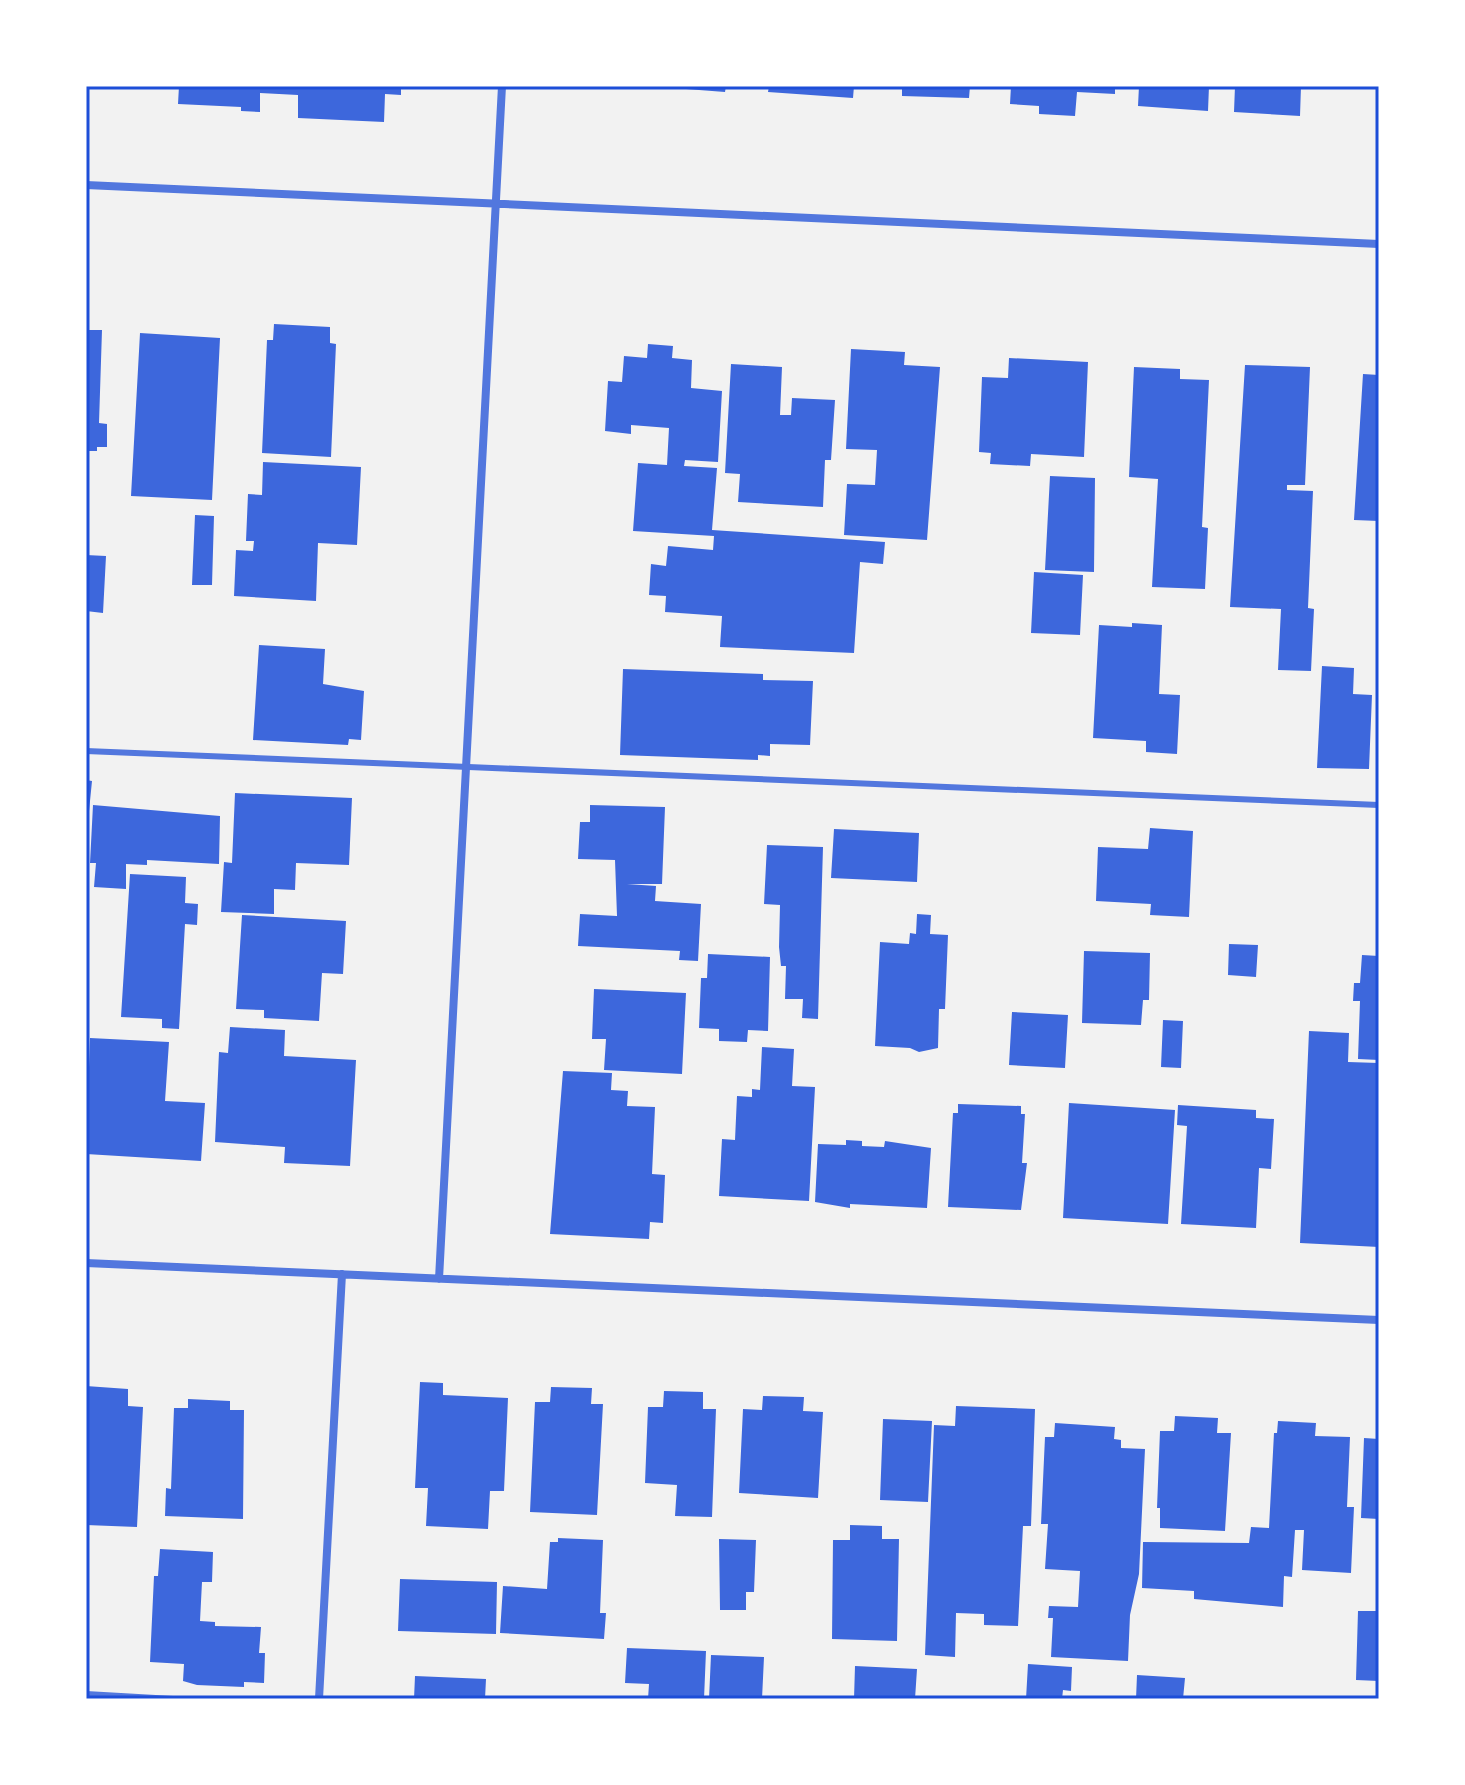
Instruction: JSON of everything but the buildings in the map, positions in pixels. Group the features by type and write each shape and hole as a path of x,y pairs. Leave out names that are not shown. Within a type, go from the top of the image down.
{"street":[{"path":"439,1279 502,86"},
{"path":"86,185 1379,244"},
{"path":"86,1263 1379,1320"},
{"path":"319,1699 342,1274"}],"lane":[{"path":"86,751 1379,805"},
{"path":"86,1694 173,1699"}]}
